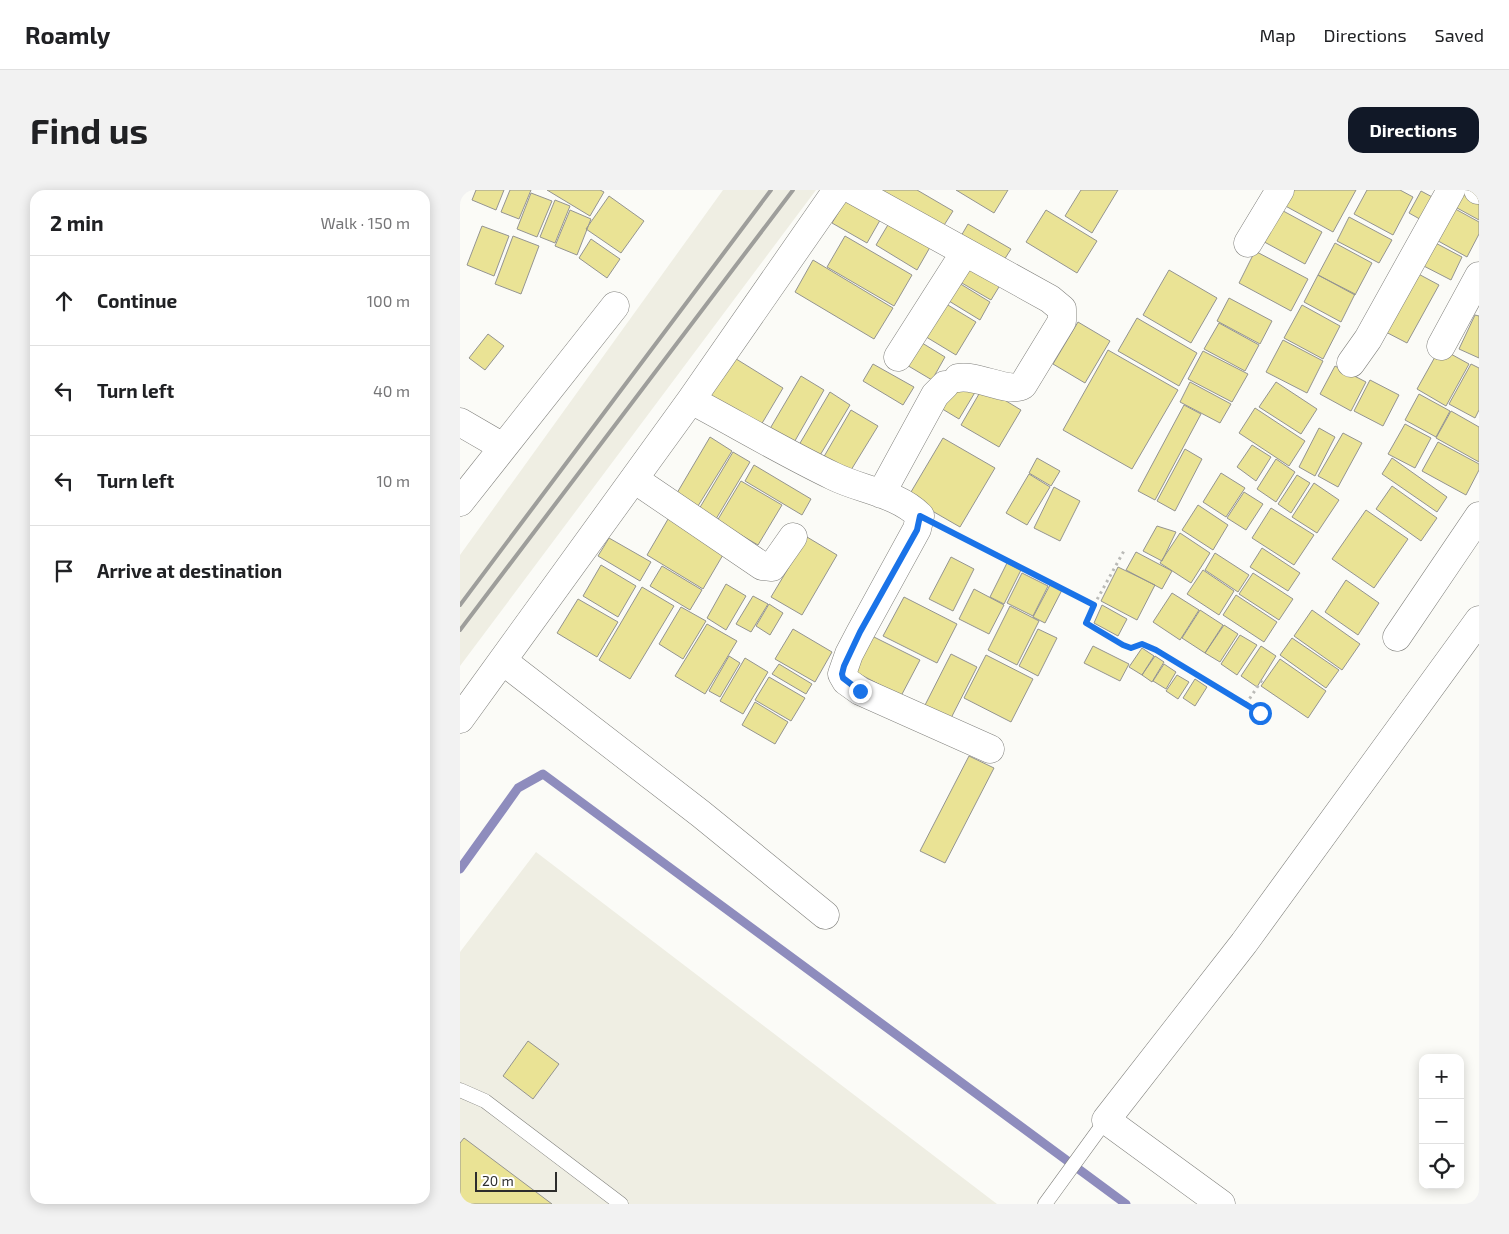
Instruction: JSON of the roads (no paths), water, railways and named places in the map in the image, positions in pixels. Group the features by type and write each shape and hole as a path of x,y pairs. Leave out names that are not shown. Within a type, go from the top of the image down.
{"street":[{"path":"460,720 691,400 837,190"},
{"path":"853,190 1050,300 1062,309 1062,321 1023,385 1015,388 967,377 952,382 934,395 881,494"},
{"path":"1248,243 1280,190"},
{"path":"1350,363 1368,339 1451,190"},
{"path":"898,357 964,252"},
{"path":"1441,346 1479,276"},
{"path":"460,502 615,306"},
{"path":"691,400 834,477 910,506 920,516 917,530 860,632 842,674 846,681 860,691 990,749"},
{"path":"460,422 504,447"},
{"path":"634,479 762,566 772,567 793,537"},
{"path":"1397,637 1479,516"},
{"path":"1220,1204 1106,1120 1244,942 1479,620"},
{"path":"503,661 701,814 825,915"}],"lane":[{"path":"460,1090 485,1101 621,1204"},
{"path":"1045,1204 1106,1120"}],"waterway":[{"path":"460,869 518,788 543,774 1126,1204"}],"railway":[{"path":"460,605 771,190"},
{"path":"460,630 793,190"}]}
